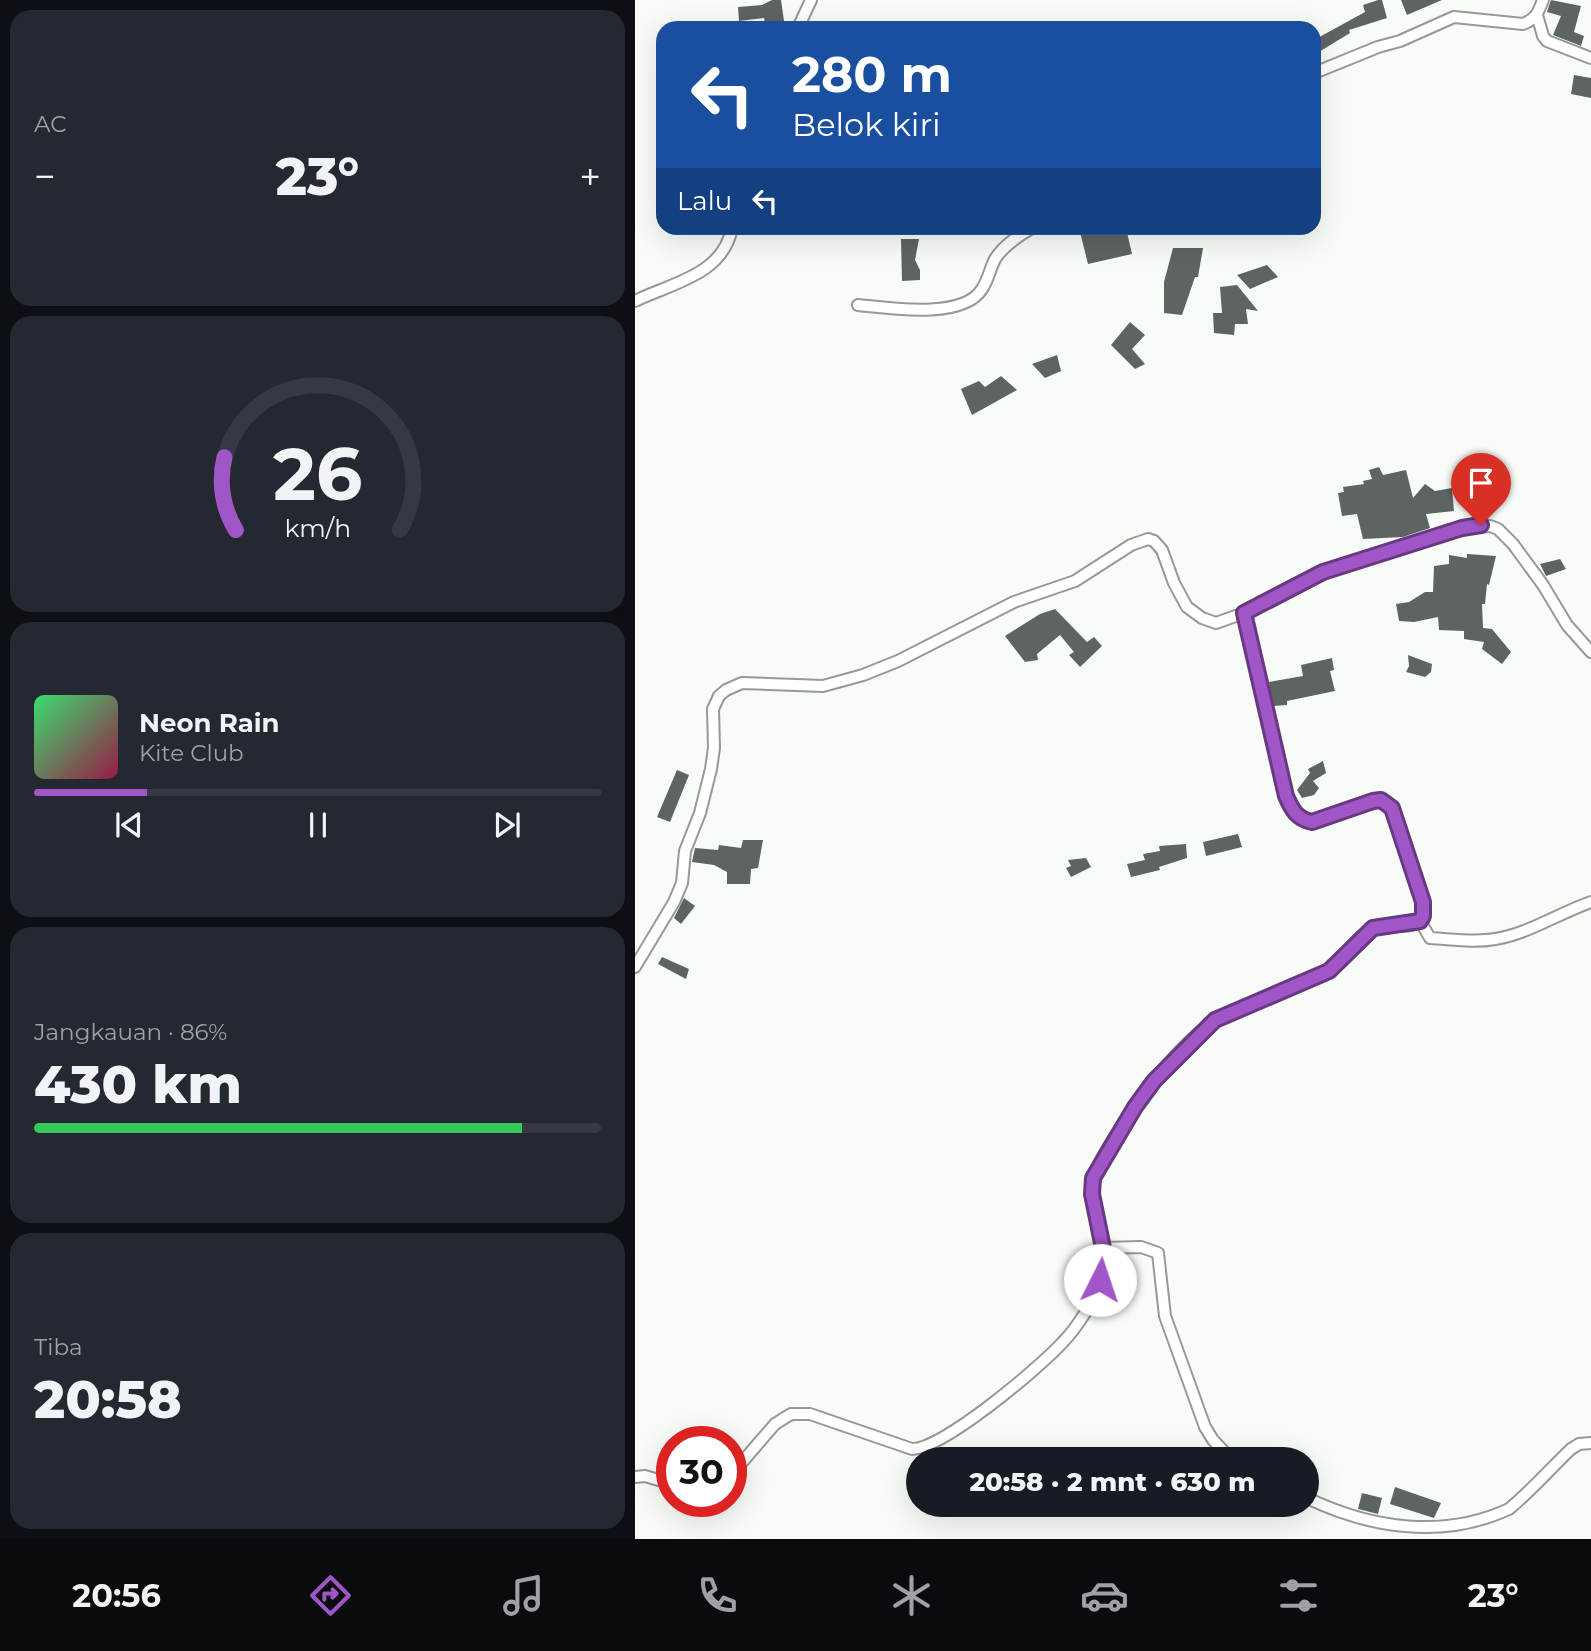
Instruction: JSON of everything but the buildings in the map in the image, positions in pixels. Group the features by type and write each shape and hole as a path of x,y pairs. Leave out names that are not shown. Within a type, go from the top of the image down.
{"street":[{"path":"801,21 811,0"},
{"path":"1321,70 1400,41 1454,17 1514,25 1532,20 1543,0"},
{"path":"1537,15 1547,41 1591,58"},
{"path":"635,301 671,288 714,264 730,235"},
{"path":"858,305 927,312 970,301 983,289 996,258 1019,235"},
{"path":"635,967 674,902 682,883 685,851 700,813 711,769 714,748 713,709 719,696 726,690 742,683 823,686 863,675 898,662 1014,601 1075,581 1117,553 1148,539 1154,541 1162,550 1174,583 1187,607 1201,618 1216,623 1244,613 1323,572 1462,528 1481,525 1498,528 1543,585 1567,625 1591,652"},
{"path":"1244,613 1291,808 1303,821 1312,822 1373,801 1387,803 1392,808 1423,902 1423,916 1420,921"},
{"path":"1420,921 1430,938 1478,941 1511,936 1591,902"},
{"path":"747,1456 775,1424 791,1414 810,1414 912,1449 933,1444 987,1408 1062,1344 1096,1291 1100,1280 1103,1248 1092,1194 1093,1178 1096,1169 1143,1096 1203,1029 1232,1011 1329,971 1373,928 1420,921"},
{"path":"1103,1248 1141,1247 1158,1253 1165,1316 1205,1427 1220,1447"},
{"path":"1319,1504 1354,1521 1407,1536 1435,1538 1461,1534 1508,1510 1571,1449 1579,1444 1591,1443"},
{"path":"635,1477 656,1479"}],"route":[{"path":"1100,1280 1103,1248 1092,1194 1093,1178 1096,1169 1154,1081 1203,1029 1215,1020 1329,971 1373,928 1414,924 1423,916 1423,902 1392,808 1387,803 1381,800 1373,801 1312,822 1303,821 1291,808 1244,613 1323,572 1462,528 1481,525"}]}
